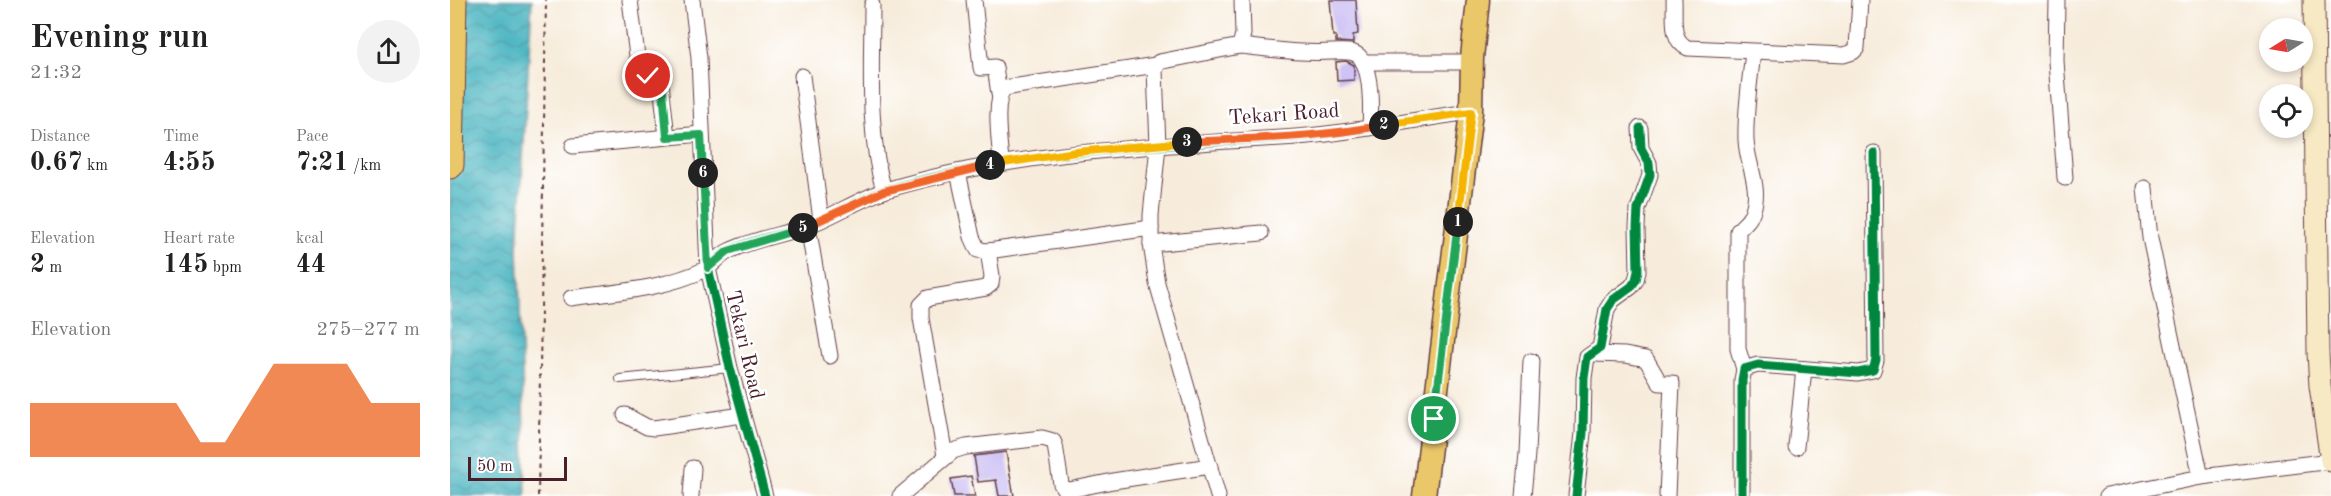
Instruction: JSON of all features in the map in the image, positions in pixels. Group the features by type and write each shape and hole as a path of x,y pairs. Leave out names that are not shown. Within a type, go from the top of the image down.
{"highway":[{"path":"450,165 453,0"}],"main road":[{"path":"1424,496 1471,112 1472,62 1478,0"},
{"path":"2314,0 2323,228 2319,375 2331,461"}],"street":[{"path":"630,0 638,64 641,72 661,84 667,137"},
{"path":"571,298 660,285 687,278 708,268 699,58 692,0"},
{"path":"975,0 981,68 994,67 999,94 999,138 1002,162"},
{"path":"1239,46 1243,34 1242,0"},
{"path":"1674,0 1677,37 1682,45 1688,48 1830,55 1844,55 1853,52 1858,40 1860,0"},
{"path":"2058,0 2056,61 2065,178"},
{"path":"872,5 875,143 884,191"},
{"path":"999,94 1004,88 1015,85 1155,64 1239,46 1293,52 1353,52 1363,62 1371,101 1370,128"},
{"path":"1742,496 1742,380 1744,369 1738,349 1738,231 1749,220 1755,203 1756,189 1746,140 1752,52"},
{"path":"1363,62 1472,62"},
{"path":"1155,64 1158,146 1151,244 1157,283 1218,496"},
{"path":"802,76 814,223 830,356"},
{"name":"Tekari Road","path":"765,496 730,368 708,268 728,251 814,223 884,191 1002,162 1076,152 1183,142 1296,137 1471,112"},
{"path":"1576,496 1583,434 1584,378 1587,357 1600,348 1607,309 1612,300 1630,287 1636,280 1638,271 1638,209 1650,175 1649,163 1641,148 1640,128"},
{"path":"573,146 701,135"},
{"path":"1744,369 1758,365 1858,373 1873,370 1876,360 1874,153"},
{"path":"958,172 975,246 978,250 988,251 1151,228"},
{"path":"2145,188 2150,238 2201,477"},
{"path":"1151,244 1261,233"},
{"path":"945,456 921,305 928,298 986,288 991,284 993,276 988,251"},
{"path":"1593,354 1625,355 1646,359 1660,383 1672,383 1667,496"},
{"path":"1522,496 1527,454 1531,361"},
{"path":"1796,447 1804,369"},
{"path":"625,415 647,427 654,428 742,415"},
{"path":"900,496 945,456 966,447 1047,438 1055,445 1061,484 1064,489 1069,490 1210,466"},
{"path":"2107,496 2201,477 2331,461"},
{"path":"691,496 693,468"}],"lane":[{"path":"620,379 730,368"}],"path":[{"path":"538,496 546,0"}],"water":[{"path":"450,0 532,0 518,247 526,496 450,496"}],"building":[{"path":"1330,0 1356,0 1358,34 1353,35 1353,43 1336,42 1336,36 1333,36"},
{"path":"1346,61 1354,65 1354,80 1337,81 1336,62"},
{"path":"1006,452 1014,496 999,496 996,480 978,482 974,456"},
{"path":"971,476 975,496 954,496 951,479"}],"cycle path":[{"path":"765,496 730,368 708,268 726,252 748,243 807,226 886,190 987,166 1141,147 1318,135 1471,112"},
{"path":"1576,496 1583,433 1584,378 1587,357 1600,348 1607,309 1613,300 1631,287 1638,271 1638,209 1650,175 1649,163 1641,148 1640,128"},
{"path":"1742,496 1742,380 1744,369 1758,365 1858,373 1873,370 1876,360 1874,153"}],"route":[{"path":"648,76 661,84 663,90 667,137 701,135 708,268 728,251 808,226 884,191 1002,162 1076,152 1174,143 1296,137 1353,131 1419,118 1471,112 1434,419"}]}
